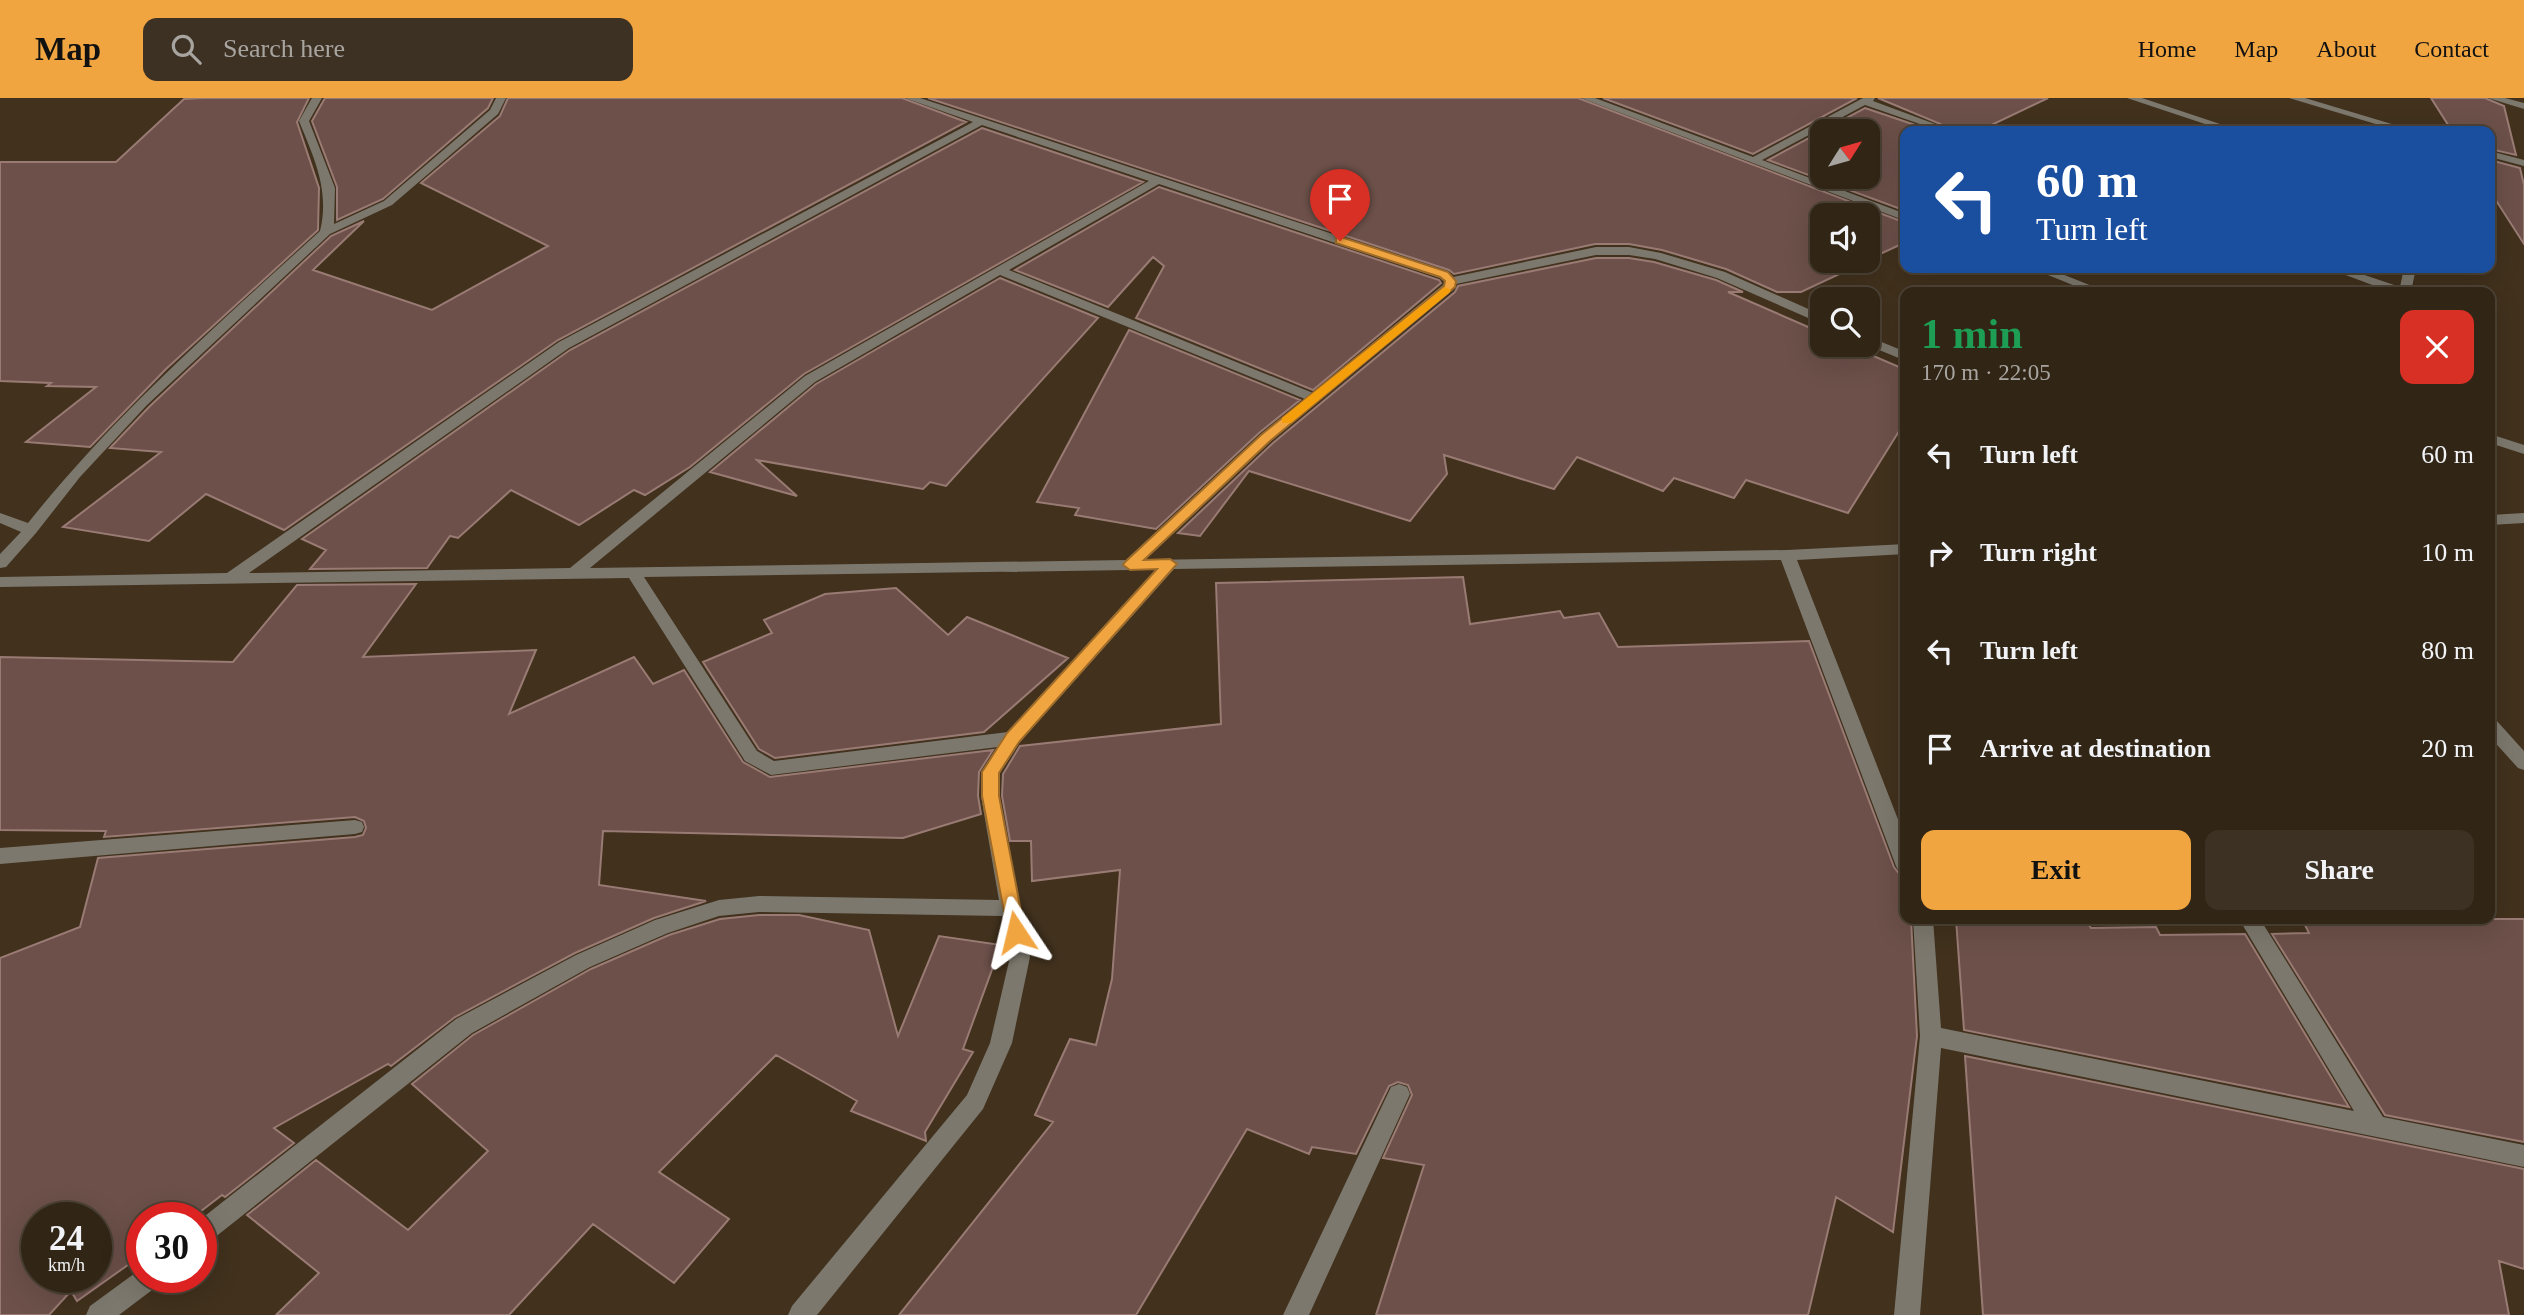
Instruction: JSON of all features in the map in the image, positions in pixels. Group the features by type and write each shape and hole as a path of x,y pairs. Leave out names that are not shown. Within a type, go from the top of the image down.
{"street":[{"path":"317,98 304,121 332,190 326,232"},
{"path":"0,563 31,530 75,474 142,402 326,232 388,203 494,111 501,98"},
{"path":"911,98 1444,275 1451,281"},
{"path":"1586,98 1900,216"},
{"path":"2132,98 2220,126"},
{"path":"2294,98 2392,126"},
{"path":"2493,98 2524,106"},
{"path":"1755,160 1867,100 1936,126"},
{"path":"230,579 491,393 564,345 981,122"},
{"path":"2495,155 2524,163"},
{"path":"573,574 810,379 1157,181"},
{"path":"1451,281 1596,251 1629,251 1657,256 1721,275 1810,315"},
{"path":"1000,271 1314,398"},
{"path":"2050,273 2088,287"},
{"path":"2348,273 2388,287"},
{"path":"1130,565 1266,438 1449,287 1451,281"},
{"path":"1880,346 1900,354"},
{"path":"2495,440 2524,450"},
{"path":"0,518 31,530"},
{"path":"2495,520 2524,518"},
{"path":"0,582 1787,555 1900,549"},
{"path":"1787,555 1900,850"},
{"path":"801,1315 975,1102 1001,1043 1020,957 990,796 991,772 1013,738 1170,564"},
{"path":"633,572 751,756 771,768 1013,738"},
{"path":"2495,731 2524,763"},
{"path":"0,856 355,827"},
{"path":"217,1221 464,1026 583,961 662,926 719,908 760,904 1012,908"},
{"path":"1907,1315 1931,1036 1923,924"},
{"path":"2252,924 2376,1126"},
{"path":"1931,1036 2524,1156"},
{"path":"1296,1315 1399,1094"},
{"path":"99,1315 128,1293"}],"building":[{"path":"309,98 297,122 319,188 318,230 166,369 90,447 26,442 96,387 0,381 0,162 116,162 184,99"},
{"path":"325,98 493,98 488,108 383,199 337,220 337,187 312,121"},
{"path":"508,98 902,98 966,122 558,340 284,530 206,494 149,541 63,527 161,452 110,448 149,407 331,236 364,221 313,270 432,310 548,246 421,183 500,116"},
{"path":"928,98 1578,98 1810,186 1810,189 1854,203 1810,203 1810,273 1841,273 1801,292 1777,292 1726,269 1662,250 1629,244 1595,244 1454,274 1449,270"},
{"path":"1603,98 1857,98 1818,119 1810,119 1810,123 1753,154"},
{"path":"1878,98 2048,98 1989,126 1945,126"},
{"path":"2431,98 2485,98 2504,106 2516,155 2495,150 2495,126 2449,126"},
{"path":"1865,108 1918,126 1900,126 1900,209 1846,189 1880,189 1880,119 1844,119"},
{"path":"982,128 1143,182 804,374 690,467 645,495 634,490 579,525 511,490 458,538 450,536 427,568 310,569 326,550 302,539 570,350"},
{"path":"1810,137 1810,176 1768,160"},
{"path":"2495,161 2520,168 2524,185 2524,244 2495,199"},
{"path":"1159,187 1439,280 1441,283 1313,390 1136,318 1164,266 1153,257 1108,307 1015,270"},
{"path":"1880,213 1900,221 1900,245 1880,254"},
{"path":"1596,258 1629,258 1654,262 1716,280 1743,292 1728,292 1810,328 1810,357 1876,357 1900,367 1900,430 1848,513 1746,480 1734,498 1674,478 1663,491 1577,457 1554,489 1444,455 1447,474 1410,521 1249,471 1200,536 1178,533 1273,443 1455,292 1458,286"},
{"path":"1000,278 1098,318 946,486 930,482 923,489 757,460 797,496 710,472 816,384"},
{"path":"1129,330 1300,400 1259,433 1156,529 1075,515 1079,508 1037,502"},
{"path":"1463,577 1470,624 1560,611 1564,618 1599,613 1618,647 1809,641 1894,867 1900,875 1900,924 1911,924 1917,1036 1893,1232 1836,1197 1808,1315 1376,1315 1424,1165 1383,1158 1412,1095 1408,1085 1398,1082 1389,1086 1356,1154 1312,1147 1309,1154 1247,1129 1136,1315 899,1315 1053,1122 1035,1115 1070,1039 1096,1045 1112,979 1120,870 1032,881 1031,841 1010,841 1002,796 1003,774 1020,746 1221,724 1216,583"},
{"path":"416,584 363,657 536,650 509,714 634,657 653,684 684,670 743,762 770,777 993,750 979,772 978,796 981,814 903,838 603,831 599,885 706,901 654,918 575,953 455,1017 391,1066 388,1064 274,1128 294,1143 225,1197 222,1195 213,1202 126,1202 126,1266 112,1276 112,1202 21,1202 21,1293 69,1293 49,1315 0,1315 0,958 80,927 98,858 355,837 363,835 366,828 364,821 355,817 104,837 106,831 0,830 0,657 233,662 297,585"},
{"path":"896,588 948,635 967,617 1068,658 984,732 775,758 759,749 703,662 772,633 764,620 825,594"},
{"path":"799,915 869,930 898,1036 939,936 1001,945 963,1049 973,1052 925,1132 926,1141 851,1111 857,1101 776,1055 659,1172 729,1219 674,1283 593,1224 509,1315 276,1315 319,1273 247,1215 316,1160 408,1230 488,1151 412,1084 473,1035 591,969 669,935 720,919"},
{"path":"2495,919 2524,919 2524,1142 2385,1115 2272,934 2309,933 2304,924 2495,924"},
{"path":"1956,924 2074,924 2089,925 2091,928 2156,927 2160,935 2245,934 2349,1107 1964,1030"},
{"path":"1965,1056 2524,1169 2524,1269 2499,1261 2509,1315 1983,1315"},
{"path":"72,1293 88,1293 77,1301"}],"slow traffic":[{"path":"1287,421 1445,290"}],"route":[{"path":"1016,932 990,796 991,772 1013,738 1170,564 1130,565 1266,438 1449,287 1451,281 1444,275 1340,241"}]}
